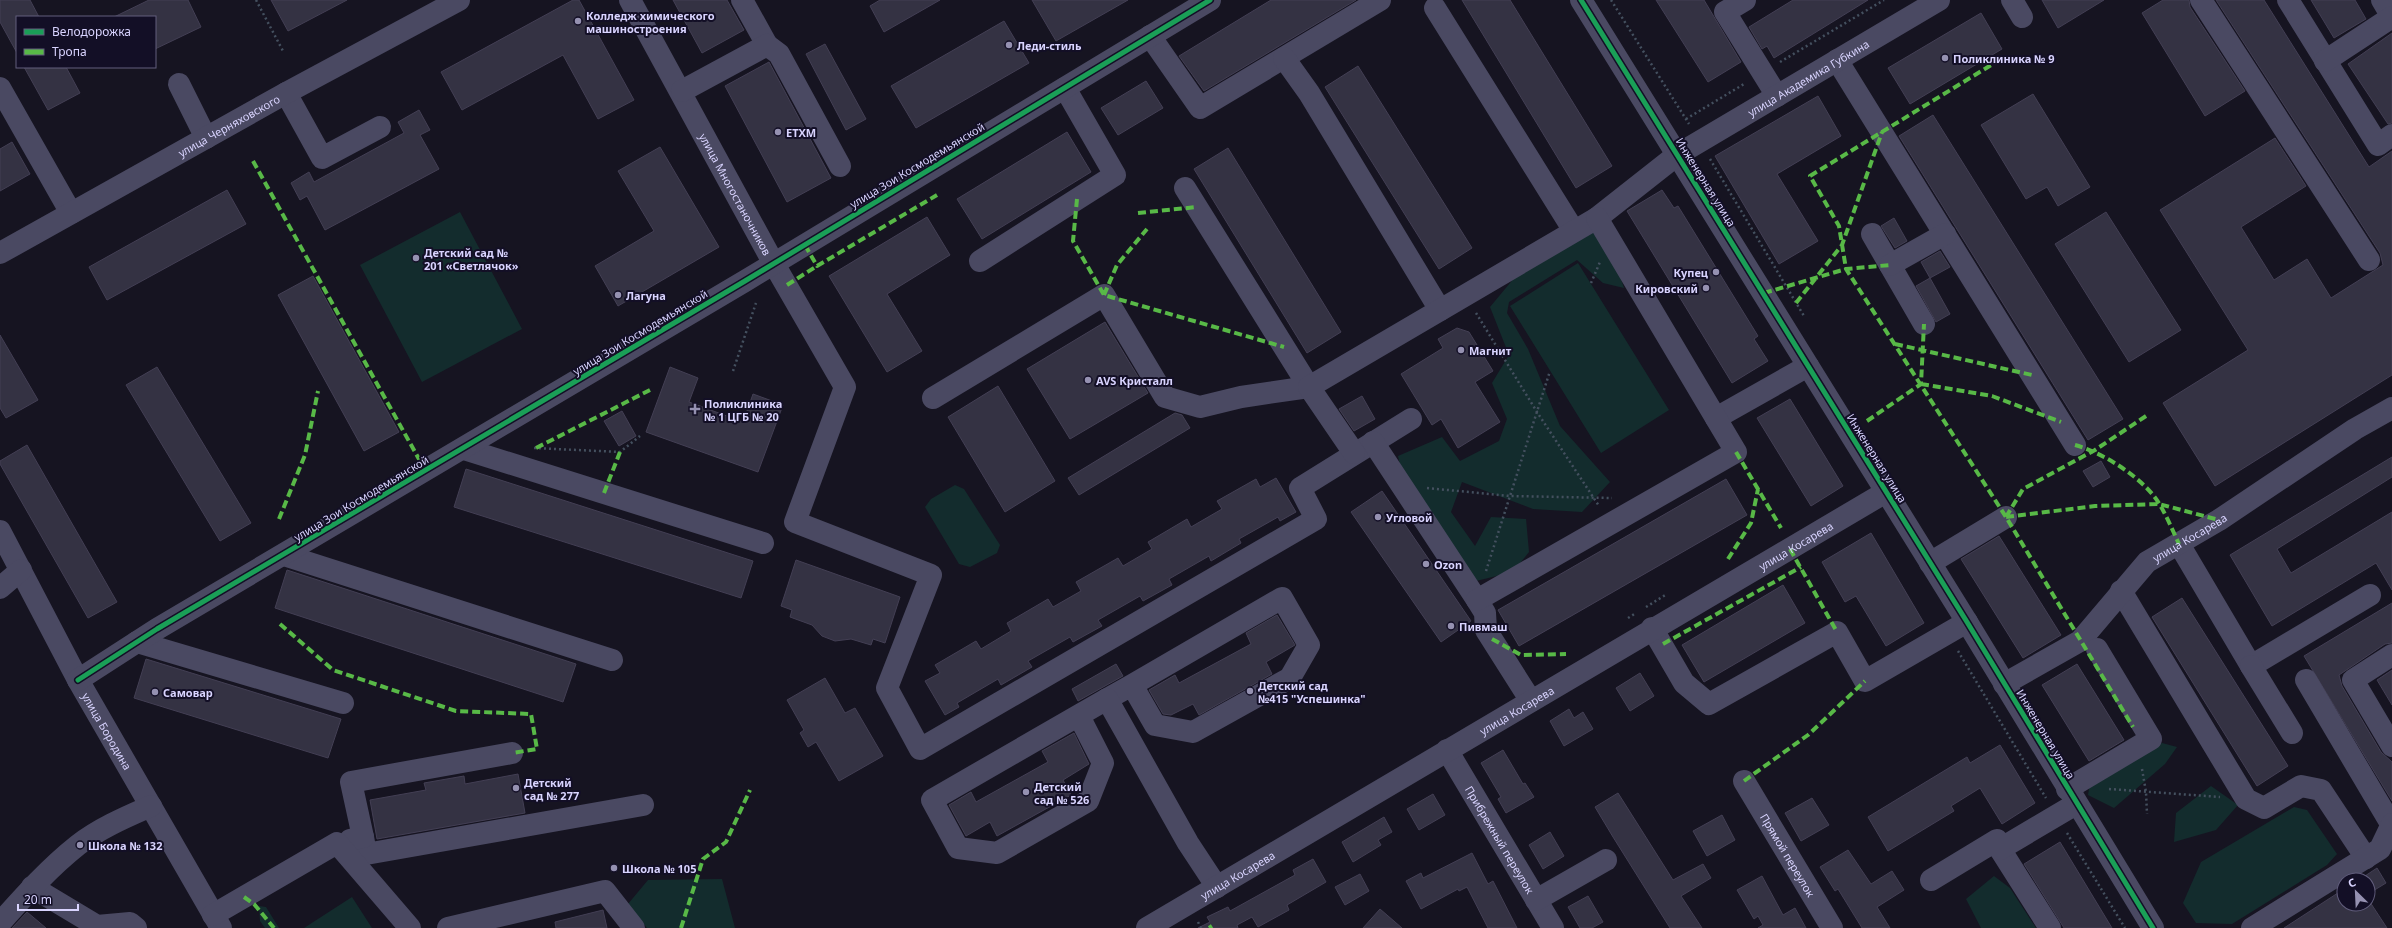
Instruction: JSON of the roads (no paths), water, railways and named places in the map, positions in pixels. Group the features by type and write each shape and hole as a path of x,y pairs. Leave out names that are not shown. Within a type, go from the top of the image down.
{"street":[{"name":"улица Черняховского","path":"0,253 286,93 436,6 459,0"},
{"name":"улица Многостаночников","path":"630,0 682,91 774,264 845,387 795,522 931,575 888,688 920,748 1316,519 1300,488 1354,453"},
{"path":"742,0 767,46 779,54 840,166"},
{"name":"улица Зои Космодемьянской","path":"78,680 137,642 774,264 1210,0"},
{"path":"1150,36 1200,108 1380,0"},
{"name":"Инженерная улица","path":"1581,0 1967,622 2153,928"},
{"path":"1745,0 1721,6 1777,96"},
{"name":"улица Академика Губкина","path":"1309,387 1596,218 1677,155 1939,0"},
{"path":"2201,0 2369,260"},
{"path":"2288,0 2378,145 2392,135"},
{"path":"2325,61 2392,17 2382,0"},
{"path":"1435,8 1574,231"},
{"path":"682,91 767,46"},
{"path":"1284,58 1309,93 1440,310"},
{"path":"1837,60 2075,445"},
{"path":"179,84 206,138"},
{"path":"980,261 1115,175 1065,88"},
{"path":"1,92 71,213"},
{"path":"286,93 322,158 380,127"},
{"path":"1185,188 1309,387 1354,453 1410,419"},
{"path":"1477,600 1736,452 1596,218"},
{"path":"1872,234 1924,324"},
{"path":"1890,265 1944,234"},
{"path":"932,398 1104,295 1165,397 1192,412 1241,397 1309,387"},
{"path":"1716,418 1808,366"},
{"name":"улица Косарева","path":"2004,684 2080,641 2147,562 2179,544 2355,429 2392,408"},
{"path":"1373,442 1485,613 1486,630 1531,701"},
{"path":"464,449 763,543"},
{"name":"улица Косарева","path":"1147,928 1652,628 1886,492"},
{"path":"1930,562 2006,517"},
{"name":"улица Бородина","path":"0,531 78,680 217,921"},
{"path":"2179,544 2292,733"},
{"path":"284,555 612,660"},
{"path":"0,588 21,570"},
{"path":"2121,591 2246,799 2264,808 2302,786 2321,790 2366,858"},
{"path":"2251,666 2370,595"},
{"path":"1079,716 1104,763 1088,800 997,853 958,848 932,800 1282,598 1309,645 1290,678 1193,732 1155,725 1132,685"},
{"path":"1652,628 1684,683 1709,704 1837,632 1865,681 1967,622"},
{"path":"137,642 343,702"},
{"path":"2000,848 2072,796 2087,777 2151,739 2097,649"},
{"path":"2392,655 2353,680 2392,746"},
{"path":"2252,928 2380,849 2391,824 2306,680"},
{"path":"1107,699 1188,843 1217,887"},
{"name":"Прибрежный переулок","path":"1447,750 1553,928"},
{"path":"512,753 351,782 364,837 366,854 642,805"},
{"name":"Прямой переулок","path":"1744,781 1832,928"},
{"path":"0,923 32,887 79,844 113,823 150,806"},
{"path":"217,921 337,843 364,837"},
{"path":"1931,880 1997,840 2000,848 2050,928"},
{"path":"337,843 410,928"},
{"path":"1536,900 1606,860"},
{"path":"32,887 97,926 130,924 136,928"},
{"path":"448,928 605,892 634,928"}],"place":[{"name":"Колледж химического машиностроения","path":"578,21"},
{"name":"Леди-стиль","path":"1009,45"},
{"name":"Поликлиника № 9","path":"1945,58"},
{"name":"ЕТХМ","path":"778,132"},
{"name":"Детский сад № 201 «Светлячок»","path":"416,258"},
{"name":"Купец","path":"1716,272"},
{"name":"Кировский","path":"1706,288"},
{"name":"Лагуна","path":"618,295"},
{"name":"Магнит","path":"1461,350"},
{"name":"AVS Кристалл","path":"1088,380"},
{"name":"Поликлиника № 1 ЦГБ № 20","path":"695,409"},
{"name":"Угловой","path":"1378,517"},
{"name":"Ozon","path":"1426,564"},
{"name":"Пивмаш","path":"1451,626"},
{"name":"Детский сад №415 \"Успешинка\"","path":"1250,691"},
{"name":"Самовар","path":"155,692"},
{"name":"Детcкий сад № 277","path":"516,788"},
{"name":"Детcкий сад № 526","path":"1026,792"},
{"name":"Школа № 132","path":"80,845"},
{"name":"Школа № 105","path":"614,868"}]}
